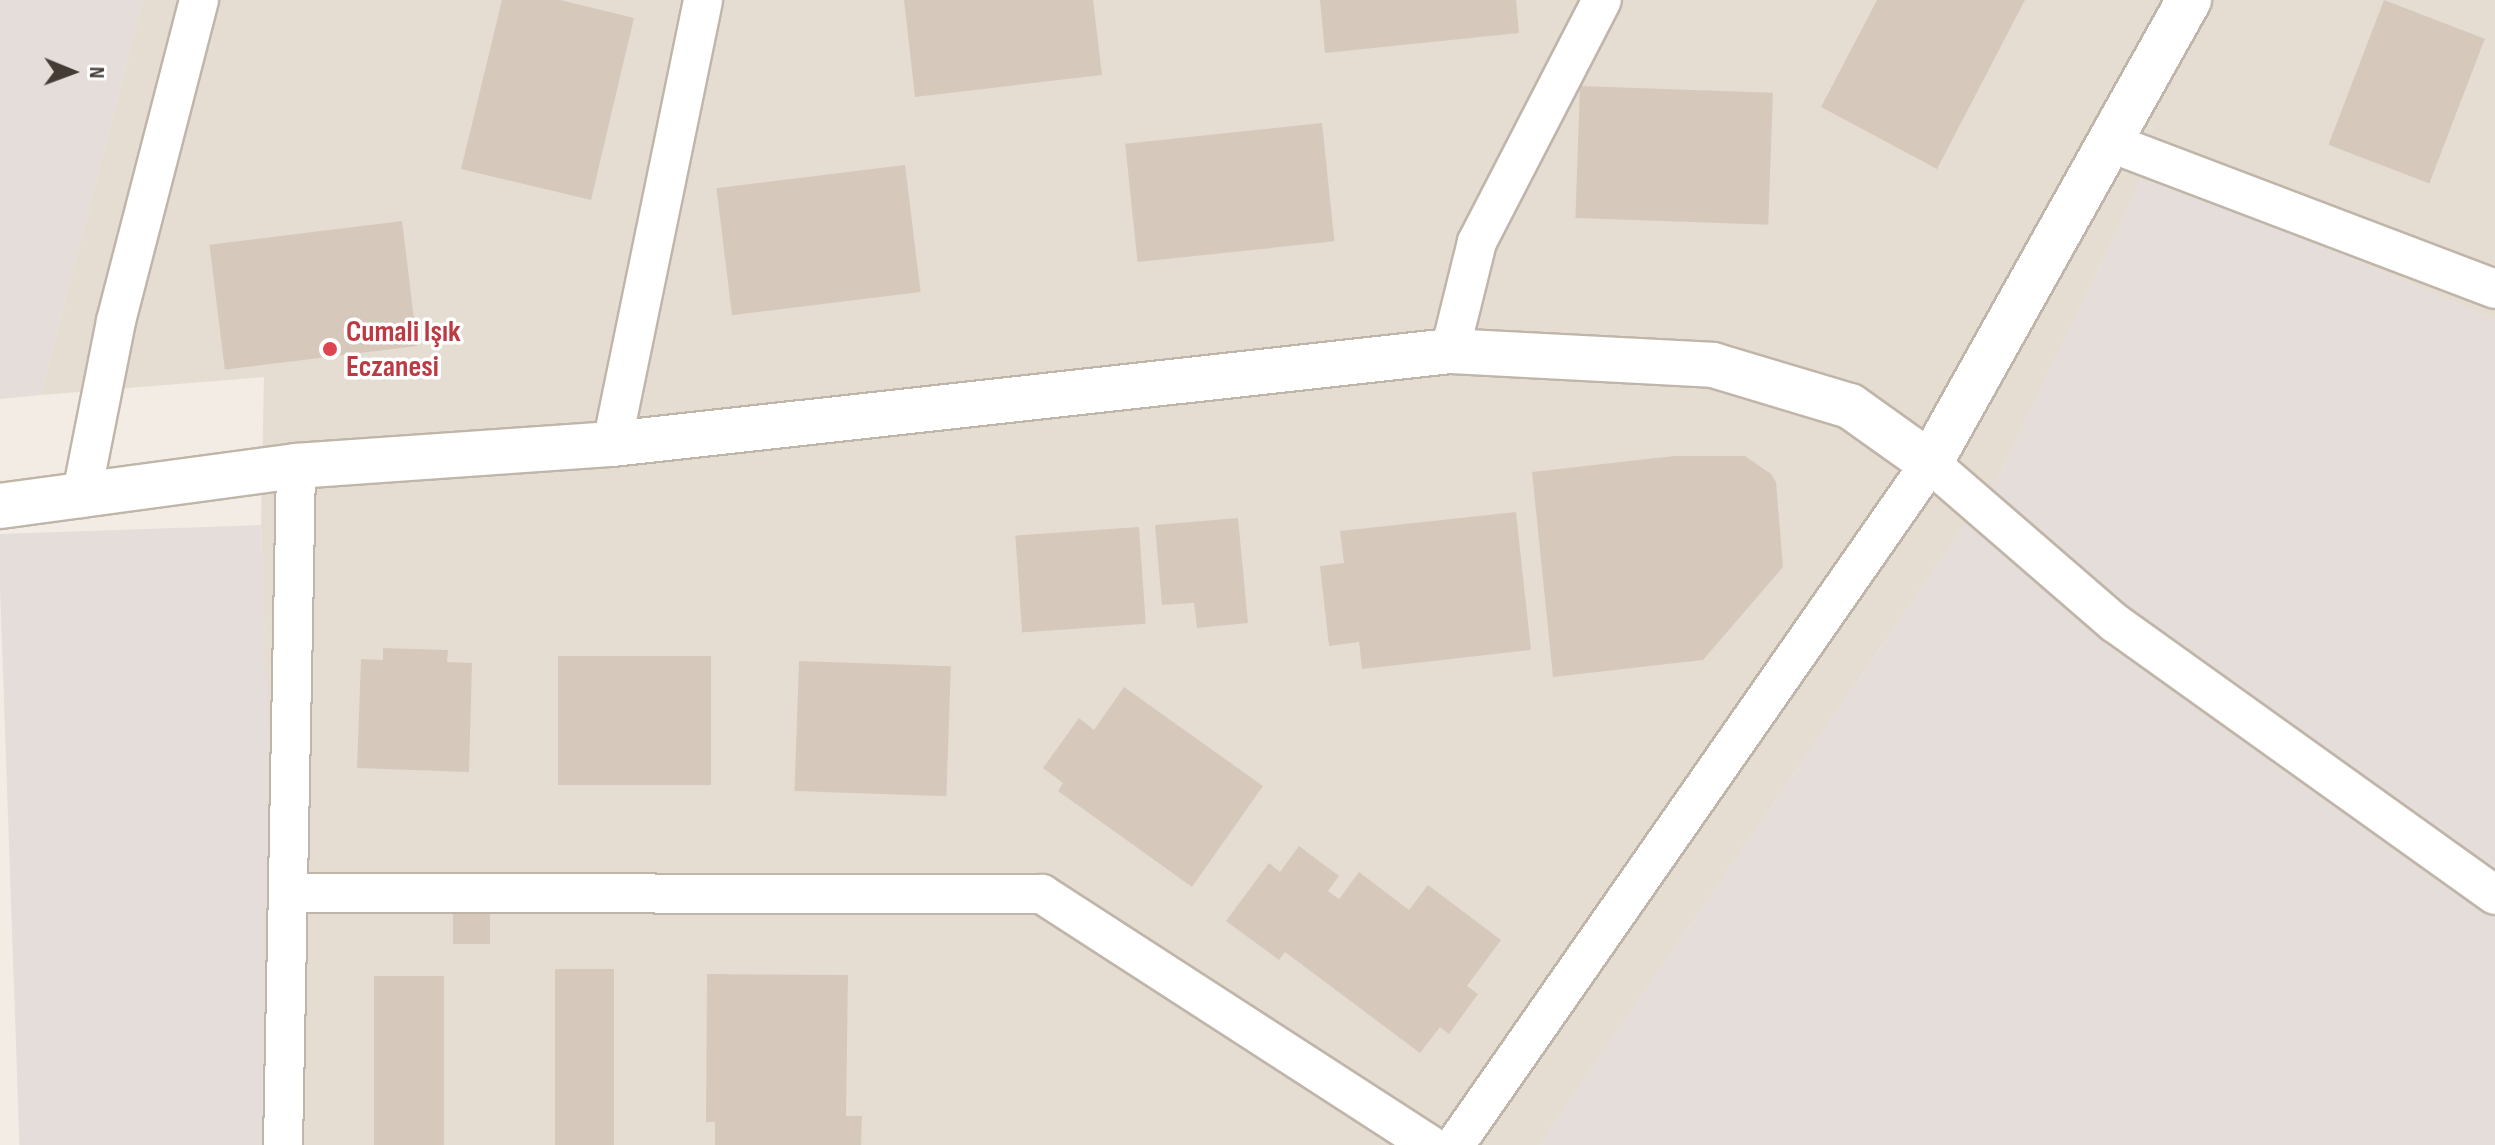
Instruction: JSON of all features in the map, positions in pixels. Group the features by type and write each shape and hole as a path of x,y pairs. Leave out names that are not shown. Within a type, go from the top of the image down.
{"street":[{"path":"81,498 116,321 199,0"},
{"path":"612,444 703,0"},
{"path":"1450,351 1477,242 1602,0"},
{"path":"1455,1145 1930,463 2189,0"},
{"path":"2111,143 2495,289"},
{"path":"0,506 81,498 296,466 612,444 1450,351 1713,365 1850,406 1930,463 2115,623 2495,895"},
{"path":"283,1145 296,466"},
{"path":"288,893 1042,894 1430,1145"}],"shaded area":[{"path":"0,0 143,0 41,395 0,399"},
{"path":"143,0 2495,0 2495,320 2146,170 2001,472 1539,1145 281,1145 261,525 264,377 41,395"},
{"path":"2146,170 2495,320 2495,1145 1539,1145 2001,472"},
{"path":"261,525 283,1145 19,1145 0,534"}],"building":[{"path":"502,0 560,0 634,18 591,200 461,169"},
{"path":"904,0 1093,0 1102,75 915,97"},
{"path":"1320,0 1516,0 1519,33 1325,53"},
{"path":"1877,0 2025,0 1937,169 1821,107"},
{"path":"2384,0 2485,39 2429,183 2328,145"},
{"path":"1580,86 1773,93 1768,225 1575,218"},
{"path":"1322,123 1334,241 1138,262 1125,144"},
{"path":"905,165 921,292 732,315 716,188"},
{"path":"402,221 417,346 225,370 209,245"},
{"path":"1674,456 1745,456 1771,474 1776,482 1783,567 1703,660 1553,677 1532,472"},
{"path":"1516,512 1531,650 1362,669 1359,642 1329,646 1320,566 1344,563 1340,531"},
{"path":"1238,518 1248,623 1197,628 1194,603 1162,605 1155,525"},
{"path":"1139,527 1146,624 1022,632 1015,536"},
{"path":"383,648 448,650 447,662 472,663 469,772 357,768 361,659 383,660"},
{"path":"558,656 711,656 711,785 558,785"},
{"path":"799,661 951,666 946,796 794,791"},
{"path":"1124,687 1263,786 1192,887 1058,791 1063,783 1043,768 1079,718 1094,730"},
{"path":"1299,846 1339,876 1328,891 1339,899 1359,872 1409,910 1428,885 1501,940 1467,986 1478,994 1449,1034 1440,1027 1420,1053 1285,952 1279,960 1226,921 1269,863 1280,872"},
{"path":"453,905 490,905 490,944 453,944"},
{"path":"555,969 614,969 614,1145 555,1145"},
{"path":"707,974 848,975 846,1116 862,1116 861,1145 715,1145 715,1122 706,1122"},
{"path":"374,976 444,976 444,1145 374,1145"}],"place":[{"name":"Cumali Işık Eczanesi","path":"330,349"}]}
